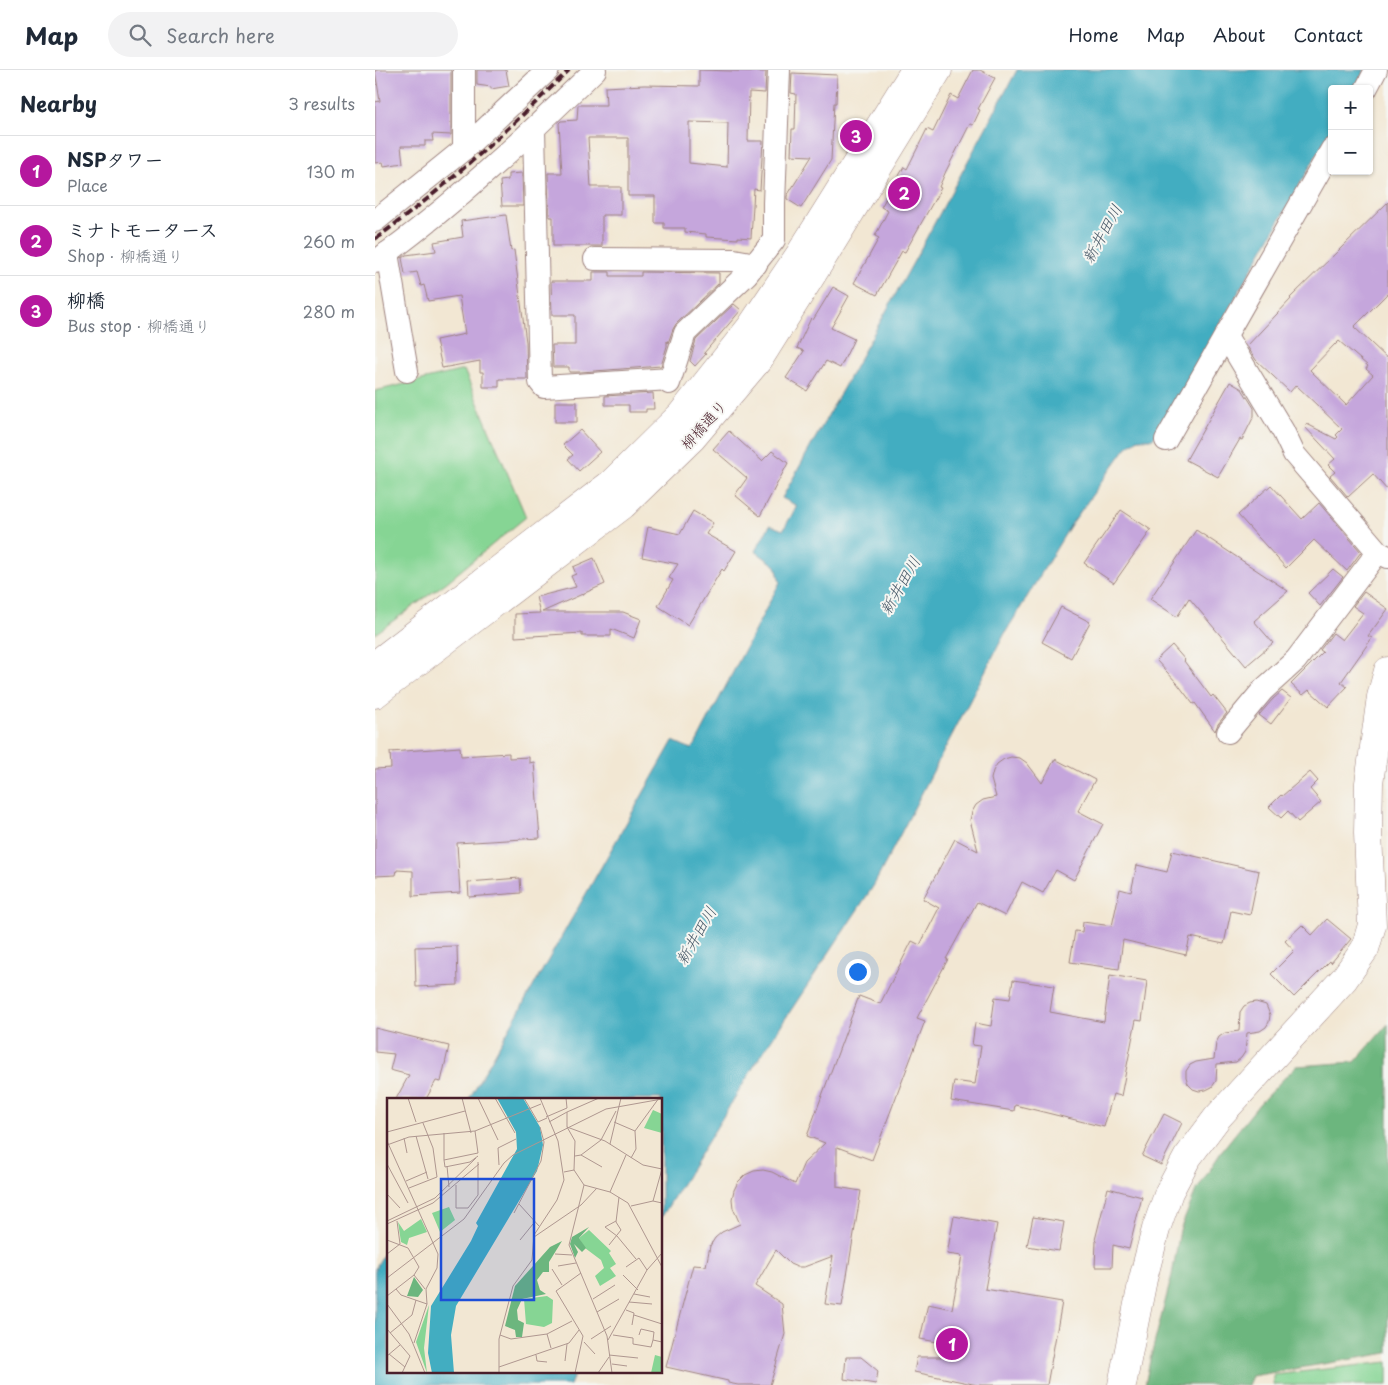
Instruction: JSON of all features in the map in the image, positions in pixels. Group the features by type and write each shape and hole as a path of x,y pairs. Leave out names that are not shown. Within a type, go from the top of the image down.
{"street":[{"path":"464,70 464,149"},
{"path":"375,220 464,149 548,70"},
{"path":"407,371 381,257 463,192 534,129 595,70"},
{"path":"534,129 539,382 544,388 669,381 685,333 747,274 774,240 779,70"},
{"name":"柳橋通り","path":"375,694 623,505 692,438 759,358 809,260 915,70"},
{"name":"柳橋通り","path":"375,665 612,483 681,415 750,328 809,260 938,70"},
{"path":"1368,85 1376,70"},
{"path":"1166,440 1328,156"},
{"path":"774,240 809,260"},
{"path":"595,258 734,260 756,264"},
{"path":"1226,336 1283,431 1294,454 1383,554 1296,660 1263,690 1228,732"},
{"path":"1123,1385 1143,1279 1155,1229 1169,1192 1187,1158 1217,1118 1344,979 1365,949 1372,925 1368,833 1369,783 1388,671"}],"green space":[{"path":"464,370 526,517 447,582 375,634 375,391"},
{"path":"1388,1024 1388,1353 1252,1376 1248,1385 1145,1385 1172,1275 1180,1230 1195,1193 1223,1149 1260,1103 1296,1066 1355,1062"},
{"path":"1388,1362 1388,1385 1273,1385 1273,1375"}],"water":[{"name":"新井田川","path":"1017,70 1365,70 1356,85 1328,85 1328,135 1158,434 1151,439 1138,439 1126,448 1070,526 1004,635 874,885 756,1063 663,1215 663,1098 470,1098 673,741 691,749 695,745 780,582 776,566 755,551 770,525 783,530 797,506 782,498 914,261"},
{"path":"387,1248 387,1372 576,1372 570,1385 375,1385 375,1269"}],"building":[{"path":"375,70 451,70 451,135 432,134 433,141 425,141 425,146 401,146 403,163 384,166 383,162 375,163 375,102 380,101"},
{"path":"477,70 506,70 509,86 491,89 491,87 477,85"},
{"path":"699,70 766,72 765,93 749,92 748,141 763,141 760,190 754,189 751,238 706,237 706,234 685,232 685,228 664,228 664,223 655,223 655,196 628,196 628,138 588,138 591,187 621,187 621,215 602,215 602,246 553,246 553,217 549,217 548,173 562,173 559,123 561,121 577,120 578,105 606,105 605,87 644,85 699,86","holes":["689,122 728,123 727,167 689,163"]},
{"path":"973,70 980,70 995,78 978,109 980,110 973,125 970,124 946,171 939,187 941,188 905,252 902,251 877,295 854,283 879,238 875,236 888,211 881,207 904,167 907,169 927,129 933,132 951,95 958,99"},
{"path":"792,73 837,75 831,160 801,208 787,199 787,196 812,156 791,155 792,129 795,129 796,94 791,93"},
{"path":"522,173 523,206 502,206 500,181 508,180 508,174"},
{"path":"1388,202 1388,293 1354,327 1388,359 1388,491 1373,474 1348,497 1330,476 1335,472 1328,465 1335,459 1304,426 1307,424 1336,439 1338,437 1336,435 1342,429 1296,385 1290,392 1256,360 1247,346 1290,298","holes":["1339,341 1368,366 1366,369 1373,375 1346,405 1310,370"]},
{"path":"506,215 511,251 514,250 526,342 527,379 499,379 499,387 483,387 483,372 480,372 480,361 442,368 436,340 465,334 459,296 428,301 424,285 421,286 417,272 405,274 402,258 406,255 436,251 434,242 463,237 461,221"},
{"path":"593,272 610,272 610,276 641,276 641,272 719,273 719,283 676,324 668,343 667,341 661,366 581,372 569,372 569,367 553,367 552,345 575,345 575,315 552,315 551,281 593,281"},
{"path":"833,287 849,296 831,328 854,339 840,368 826,361 807,391 786,378 804,351 797,348 811,318 813,320"},
{"path":"734,304 741,310 695,366 690,361 696,340"},
{"path":"1230,382 1242,389 1254,408 1254,416 1242,440 1240,439 1218,477 1186,460"},
{"path":"653,393 654,409 646,409 646,412 629,412 629,405 605,405 605,396"},
{"path":"555,402 577,402 577,422 555,422"},
{"path":"580,430 600,452 579,471 568,459 573,455 563,445"},
{"path":"729,431 762,461 772,451 788,463 760,516 735,495 747,478 713,449"},
{"path":"1271,485 1302,519 1319,503 1361,552 1347,571 1314,540 1286,568 1238,515"},
{"path":"1121,510 1151,530 1114,583 1084,563"},
{"path":"693,511 713,523 706,534 736,551 724,571 722,569 688,625 658,606 673,580 669,578 678,564 642,557 648,527 680,534"},
{"path":"1196,530 1288,591 1254,621 1273,643 1246,666 1189,598 1177,617 1150,599"},
{"path":"594,558 605,584 542,612 623,612 641,619 634,638 611,629 611,636 582,636 582,633 515,637 515,614 540,613 536,597 576,587 571,576 576,574 573,567"},
{"path":"1333,569 1343,577 1320,606 1308,593"},
{"path":"1364,592 1388,609 1368,636 1372,638 1341,682 1347,687 1328,707 1309,690 1303,695 1291,684 1323,652 1320,650 1333,633 1342,640 1363,613 1353,606"},
{"path":"1061,607 1090,622 1071,658 1042,642"},
{"path":"1172,645 1211,697 1213,695 1227,713 1215,731 1195,703 1193,704 1156,660"},
{"path":"1282,691 1291,698 1271,724 1259,715"},
{"path":"460,747 461,756 509,753 509,758 529,757 529,763 534,762 540,838 457,843 460,893 413,896 413,871 397,870 396,875 375,876 375,769 391,768 390,752"},
{"path":"1011,757 1020,758 1027,763 1042,783 1055,759 1095,780 1078,811 1103,824 1074,880 1056,870 1043,893 1022,882 1005,916 977,902 917,1018 925,1021 872,1160 837,1147 837,1187 861,1191 842,1306 825,1304 833,1256 804,1267 797,1267 790,1264 776,1250 755,1286 782,1304 785,1334 770,1385 738,1385 666,1367 693,1265 706,1266 710,1246 715,1238 722,1232 740,1224 733,1208 732,1199 738,1182 745,1175 763,1170 772,1172 795,1184 804,1163 825,1143 807,1136 859,996 880,1004 912,941 920,945 939,908 923,899 955,839 978,851 970,820 972,812 976,805 983,800 996,797 991,779 993,771 997,764"},
{"path":"1310,772 1318,781 1310,789 1321,802 1298,822 1288,811 1281,818 1269,807"},
{"path":"1172,851 1259,871 1250,915 1231,911 1224,944 1190,937 1186,955 1123,940 1119,969 1070,962 1075,931 1082,932 1083,922 1112,926 1120,889 1131,892 1137,865 1167,872"},
{"path":"520,878 521,893 469,897 468,882"},
{"path":"1327,919 1351,939 1331,963 1330,961 1294,997 1271,974 1294,951 1285,941 1302,925 1312,935"},
{"path":"457,946 458,985 416,987 415,947"},
{"path":"1110,975 1147,981 1142,1021 1136,1020 1121,1096 1113,1094 1104,1127 1015,1105 1014,1111 951,1101 954,1081 975,1084 981,1046 972,1045 975,1023 991,1026 995,997 1010,999 1013,980 1054,986 1050,1012 1104,1022"},
{"path":"1256,1002 1266,1005 1270,1015 1266,1027 1260,1031 1247,1033 1245,1052 1236,1062 1217,1064 1216,1081 1212,1087 1199,1091 1193,1089 1188,1084 1186,1078 1186,1071 1190,1065 1214,1059 1216,1043 1219,1037 1225,1033 1239,1031 1240,1012 1244,1006"},
{"path":"375,1028 449,1046 441,1082 436,1081 427,1098 397,1098 409,1075 390,1070 394,1054 375,1052"},
{"path":"1164,1114 1182,1123 1161,1165 1142,1156"},
{"path":"1108,1188 1142,1197 1129,1249 1113,1245 1112,1267 1095,1267 1095,1240"},
{"path":"954,1216 997,1224 985,1289 1062,1302 1047,1385 978,1385 914,1372 917,1357 948,1357 949,1344 920,1339 928,1304 952,1309 962,1256 947,1254"},
{"path":"1033,1217 1064,1222 1059,1251 1027,1246"},
{"path":"846,1357 861,1357 878,1371 876,1384 844,1379"}],"railway":[{"path":"375,239 426,200 475,158 569,70"}],"place":[{"name":"柳橋","path":"856,136"},
{"name":"ミナトモータース","path":"904,193"},
{"name":"NSPタワー","path":"952,1344"}]}
